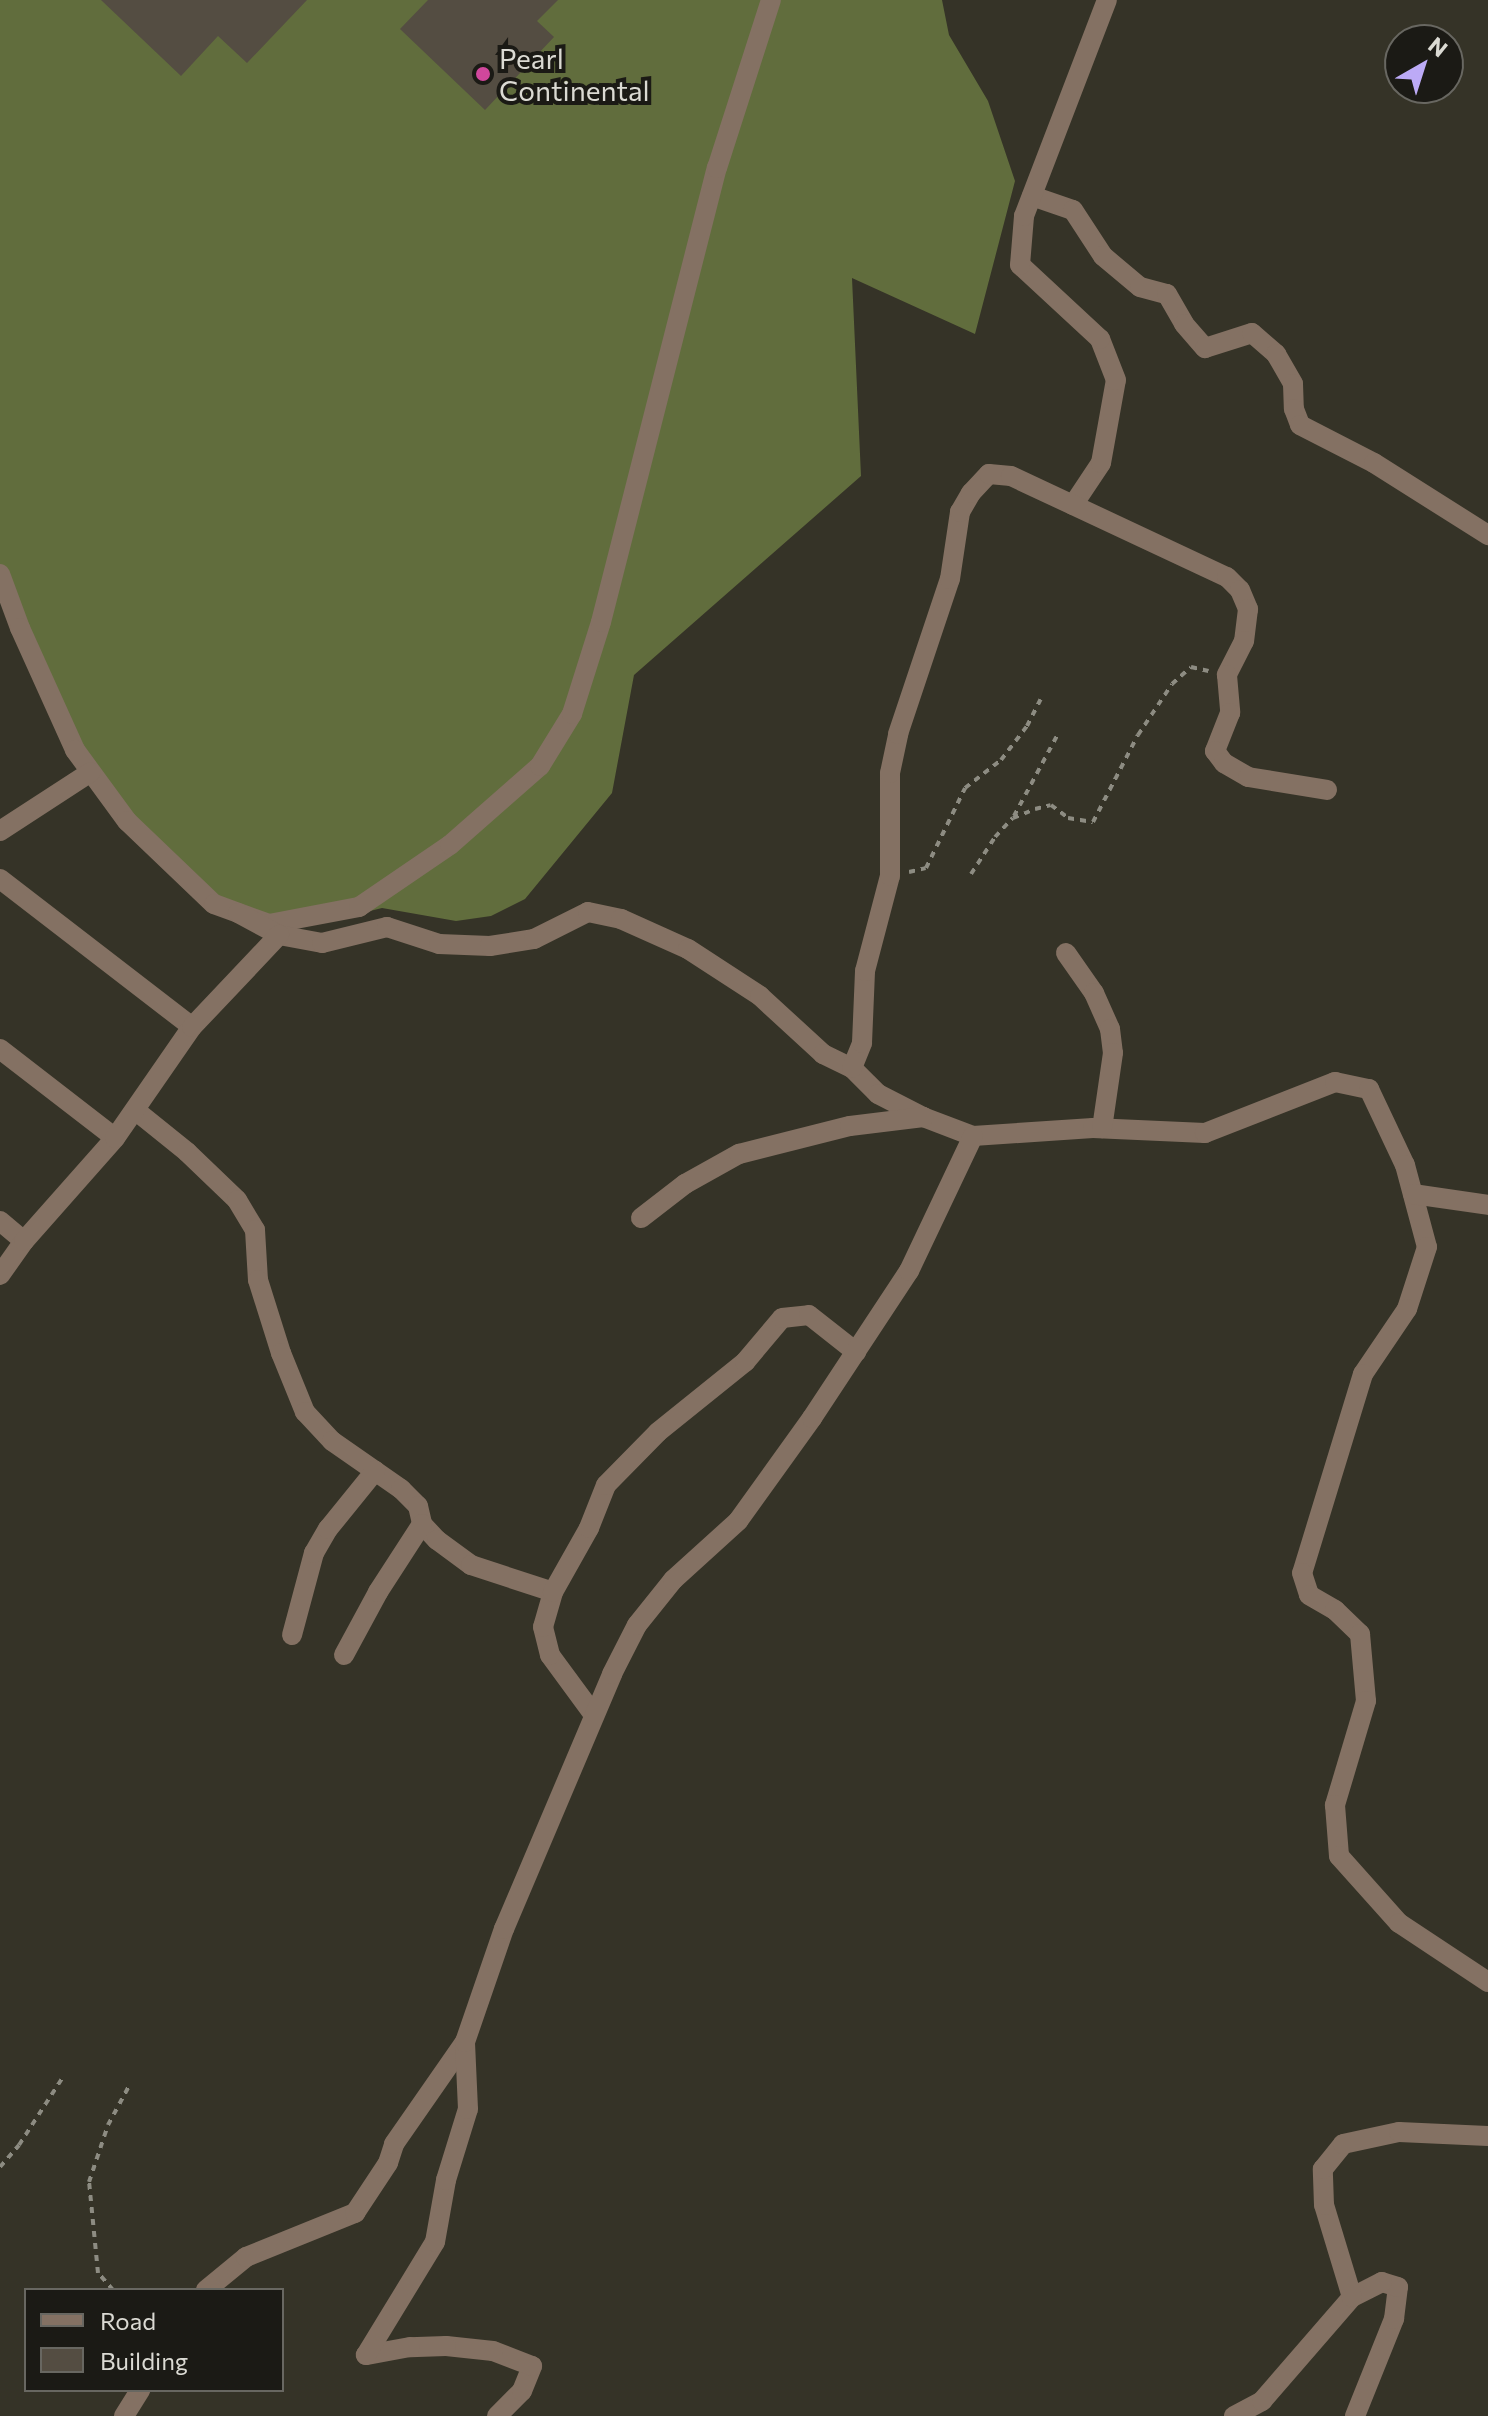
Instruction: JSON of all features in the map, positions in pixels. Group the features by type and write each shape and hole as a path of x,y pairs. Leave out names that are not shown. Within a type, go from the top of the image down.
{"street":[{"path":"0,574 6,607 75,750 138,832 214,904 269,924 359,907 450,845 540,766 572,714 601,622 717,168 771,0"},
{"path":"1073,505 1101,463 1116,380 1100,339 1020,265 1024,216 1107,0"},
{"path":"1032,196 1073,210 1103,256 1140,287 1167,294 1184,324 1205,348 1252,333 1276,354 1293,384 1294,409 1300,425 1374,463 1488,535"},
{"path":"852,1068 862,1043 865,971 890,876 890,773 898,734 950,579 960,512 971,493 989,474 1011,476 1227,577 1240,590 1248,609 1244,641 1227,675 1230,713 1215,743 1215,751 1224,763 1248,777 1327,790"},
{"path":"0,831 91,772"},
{"path":"0,879 192,1027"},
{"path":"238,913 279,935 322,943 387,927 439,944 490,946 534,939 588,912 621,919 688,949 760,996 823,1054 852,1068 878,1094 923,1117 973,1136 1102,1128 1205,1133 1335,1082 1369,1089 1405,1165 1427,1247 1407,1309 1363,1374 1302,1573 1309,1595 1335,1610 1360,1634 1366,1701 1335,1805 1339,1856 1399,1923 1488,1982"},
{"path":"0,1275 24,1241 115,1138 192,1027 279,935"},
{"path":"1066,953 1094,993 1110,1029 1113,1053 1102,1128"},
{"path":"0,1049 115,1138"},
{"path":"135,1110 187,1152 237,1200 255,1230 258,1280 281,1353 305,1412 332,1441 401,1489 418,1506 422,1524 471,1565 553,1592"},
{"path":"641,1218 685,1184 739,1154 850,1126 923,1117"},
{"path":"208,2288 246,2257 355,2213 388,2163 394,2144 465,2042 504,1929 594,1715 637,1625 673,1580 738,1521 856,1352 909,1271 973,1136"},
{"path":"1413,1194 1488,1205"},
{"path":"0,1221 24,1241"},
{"path":"594,1715 550,1655 543,1627 553,1592 589,1528 606,1485 658,1432 745,1362 782,1318 809,1315 856,1352"},
{"path":"292,1635 314,1553 328,1529 375,1471"},
{"path":"344,1655 378,1592 422,1524"},
{"path":"465,2042 468,2109 446,2180 435,2242 366,2355 410,2347 446,2346 493,2351 532,2366 522,2391 497,2416"},
{"path":"1352,2297 1324,2205 1323,2169 1343,2144 1399,2132 1488,2136"},
{"path":"1234,2416 1262,2401 1352,2297 1382,2282 1398,2287 1394,2319 1355,2416"},
{"path":"124,2416 139,2392"}],"path":[{"path":"1013,818 1051,805 1068,818 1093,822 1138,735 1172,684 1191,667 1227,675"},
{"path":"890,876 926,868 965,788 1001,760 1027,726 1041,699"},
{"path":"971,874 995,837 1013,818 1059,732"},
{"path":"0,2167 19,2145 63,2077"},
{"path":"111,2288 98,2273 89,2182 108,2125 129,2086"}],"green space":[{"path":"0,0 942,0 949,35 988,101 1015,181 975,334 852,278 861,476 634,675 612,793 525,899 491,916 456,921 382,908 326,922 269,924 214,904 75,750 0,571"}],"building":[{"path":"101,0 307,0 247,63 218,36 181,76"},
{"name":"Pearl Continental","path":"428,0 558,0 537,21 554,37 485,110 400,29"}],"place":[{"name":"Pearl Continental","path":"483,74"}]}
